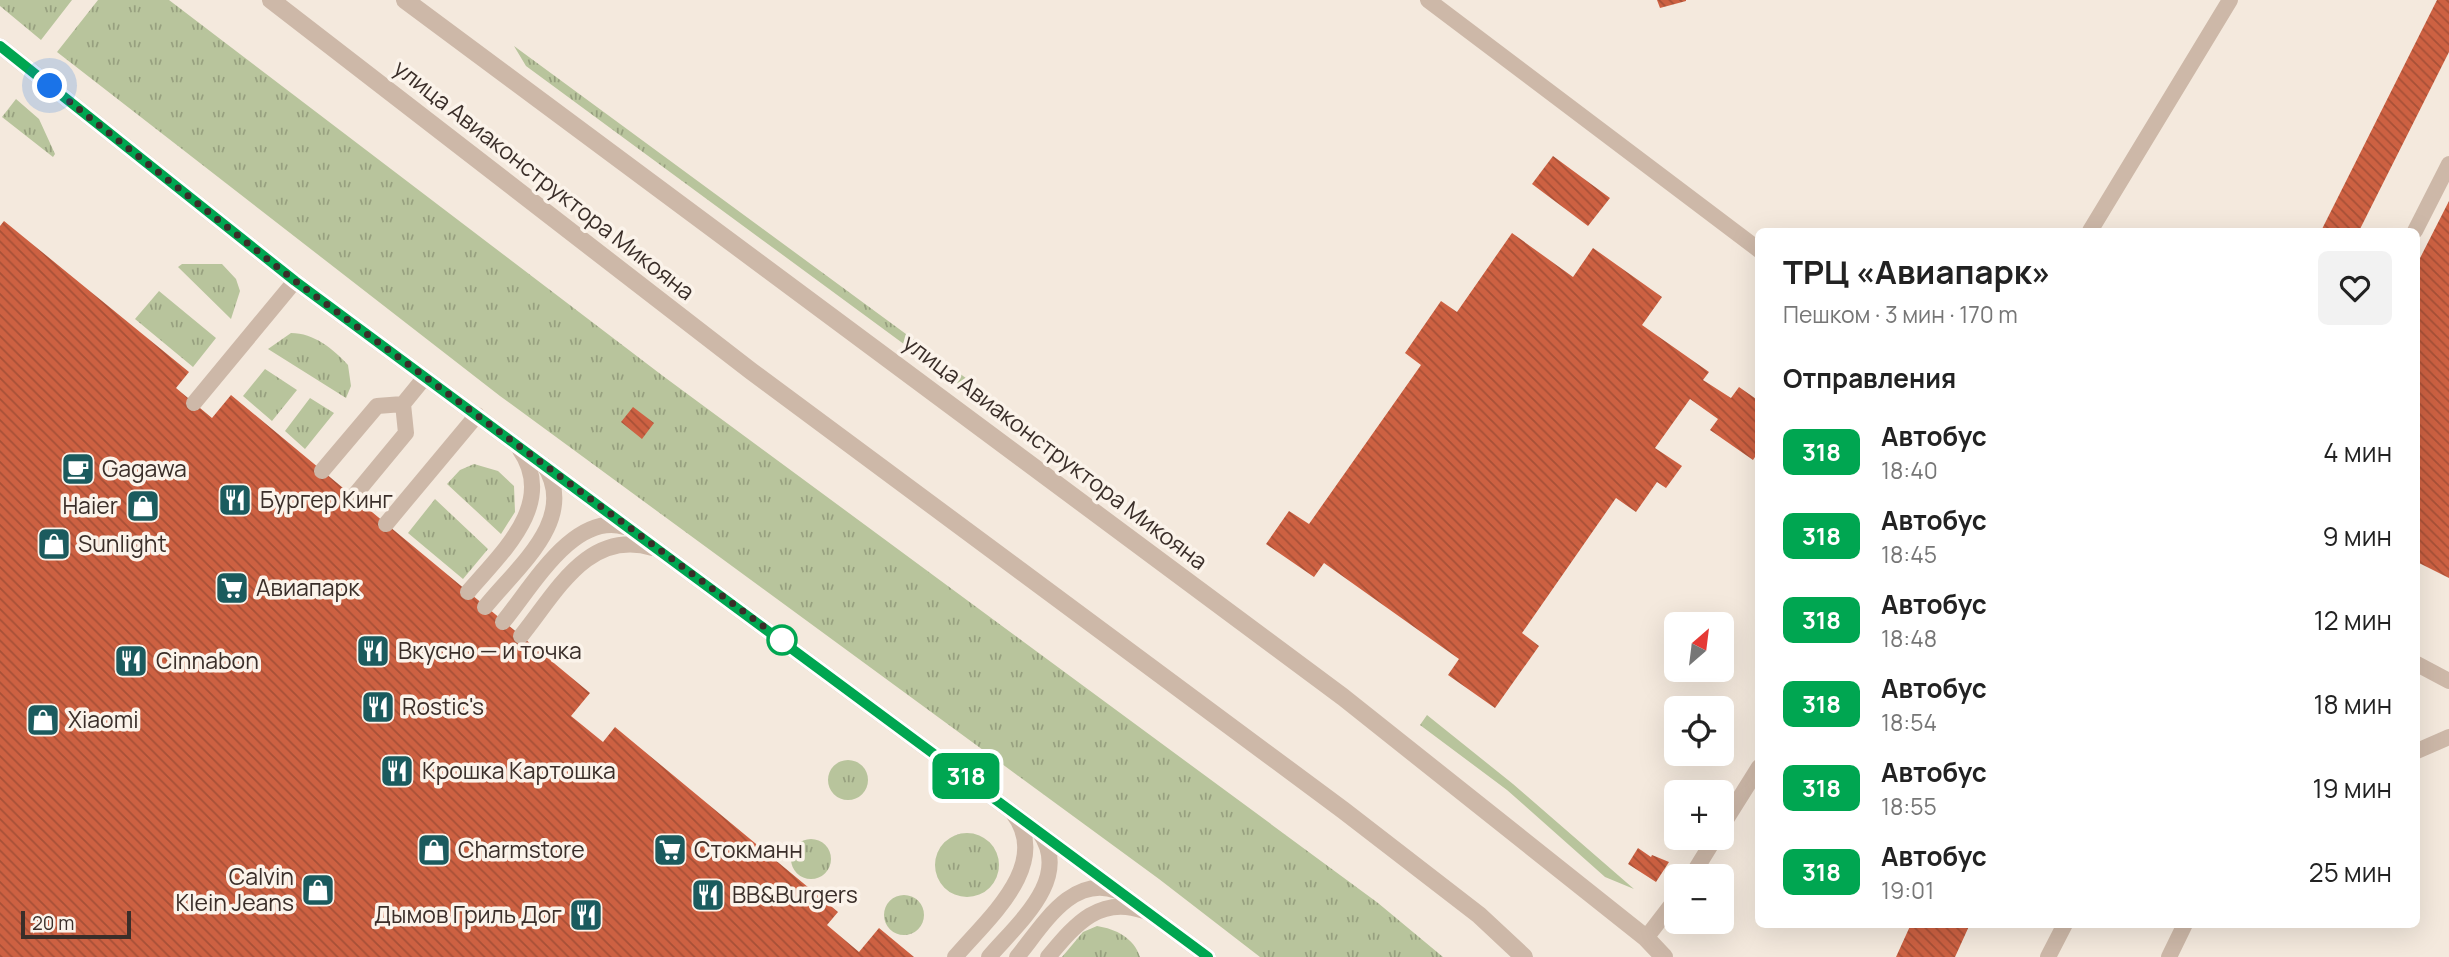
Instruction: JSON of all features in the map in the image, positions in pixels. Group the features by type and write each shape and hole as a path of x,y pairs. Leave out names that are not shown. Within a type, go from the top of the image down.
{"street":[{"name":"улица Авиаконструктора Микояна","path":"271,0 751,371 1343,810 1479,915 1524,957"},
{"name":"улица Авиаконструктора Микояна","path":"405,0 1343,696 1646,938 1664,957"}],"lane":[{"path":"1428,0 1755,247"},
{"path":"2092,228 2230,0"},
{"path":"0,46 295,281 1135,901 1201,955"},
{"path":"2417,228 2449,164"},
{"path":"194,403 295,281"},
{"path":"353,497 406,433 403,404 425,377"},
{"path":"322,471 377,405 403,404"},
{"path":"386,524 477,415"},
{"path":"468,592 517,531 530,509 532,473 527,460 509,438"},
{"path":"485,607 544,537 554,516 554,484 537,459"},
{"path":"503,622 578,534 594,526 610,523 638,533"},
{"path":"521,636 592,552 624,543 645,545 664,553"},
{"path":"2420,666 2449,681"},
{"path":"2420,750 2449,737"},
{"path":"1734,808 1755,773"},
{"path":"955,957 1012,888 1024,866 1026,843 1023,831 1019,821 1004,804"},
{"path":"989,957 1038,898 1048,879 1048,848 1031,824"},
{"path":"1017,957 1061,904 1079,891 1106,887 1135,901"},
{"path":"1048,957 1082,919 1103,908 1126,906 1160,920"},
{"path":"1646,938 1664,914"},
{"path":"2048,957 2063,928"},
{"path":"2169,957 2183,928"}],"green space":[{"path":"0,0 72,0 41,40 0,6"},
{"path":"98,0 169,0 663,376 1378,903 1443,957 1260,957 1159,879 500,396 57,52"},
{"path":"514,46 1008,409 1003,417 526,66"},
{"path":"16,99 39,119 55,154 53,157 2,117"},
{"path":"182,264 222,264 236,279 240,291 231,319 178,267"},
{"path":"159,291 216,338 193,367 135,319"},
{"path":"291,333 322,343 348,365 351,386 346,398 268,349"},
{"path":"265,369 297,390 272,421 243,396"},
{"path":"310,398 334,413 305,449 285,431"},
{"path":"474,464 498,471 514,486 515,512 501,534 447,484 460,470"},
{"path":"435,499 488,549 463,579 408,533"},
{"path":"1427,715 1513,784 1634,889 1605,877 1507,790 1420,725"},
{"path":"848,760 862,766 868,780 862,794 848,800 834,794 828,780 834,766"},
{"path":"961,833 973,833 990,842 997,853 997,877 990,888 973,897 961,897 949,892 940,883 935,871 935,859 940,847 949,838"},
{"path":"811,839 825,845 831,859 825,873 811,879 797,873 791,859 797,845"},
{"path":"904,895 918,901 924,915 918,929 904,935 890,929 884,915 890,901"},
{"path":"1097,926 1111,929 1129,940 1140,957 1062,957 1083,932"}],"building":[{"path":"1657,0 1686,0 1686,1 1660,8"},
{"path":"2437,0 2449,0 2449,52 2361,228 2323,228"},
{"path":"1553,156 1610,198 1588,226 1532,184"},
{"path":"2449,201 2449,578 2420,564 2420,258"},
{"name":"Авиапарк","path":"4,221 189,372 176,388 212,418 231,395 590,693 571,716 603,742 615,727 838,912 827,925 859,952 879,928 914,957 0,957 0,226"},
{"path":"1512,233 1573,277 1593,248 1662,297 1642,325 1709,372 1703,380 1731,398 1739,387 1755,398 1753,460 1710,430 1718,419 1690,399 1655,448 1682,466 1666,488 1657,482 1636,512 1616,498 1522,633 1539,646 1495,708 1448,675 1459,659 1324,563 1314,577 1266,544 1289,511 1309,524 1421,365 1405,353 1441,301 1457,312"},
{"path":"633,407 654,423 642,439 621,422"},
{"path":"1638,848 1651,857 1652,855 1669,862 1664,864 1664,870 1656,882 1628,864"},
{"path":"1909,928 1968,928 1955,957 1896,957"}],"bus line":[{"name":"318","path":"0,46 295,281 1208,957"}],"place":[{"name":"Gagawa","path":"78,469"},
{"name":"Бургер Кинг","path":"235,500"},
{"name":"Haier","path":"143,506"},
{"name":"Sunlight","path":"54,544"},
{"name":"Авиапарк","path":"232,588"},
{"name":"Вкусно — и точка","path":"373,651"},
{"name":"Cinnabon","path":"131,661"},
{"name":"Rostic's","path":"378,707"},
{"name":"Xiaomi","path":"43,720"},
{"name":"Крошка Картошка","path":"397,771"},
{"name":"Charmstore","path":"434,850"},
{"name":"Стокманн","path":"670,850"},
{"name":"Calvin Klein Jeans","path":"318,890"},
{"name":"BB&Burgers","path":"708,895"},
{"name":"Дымов Гриль Дог","path":"586,915"}],"route":[{"path":"50,86 295,281 782,640"}]}
